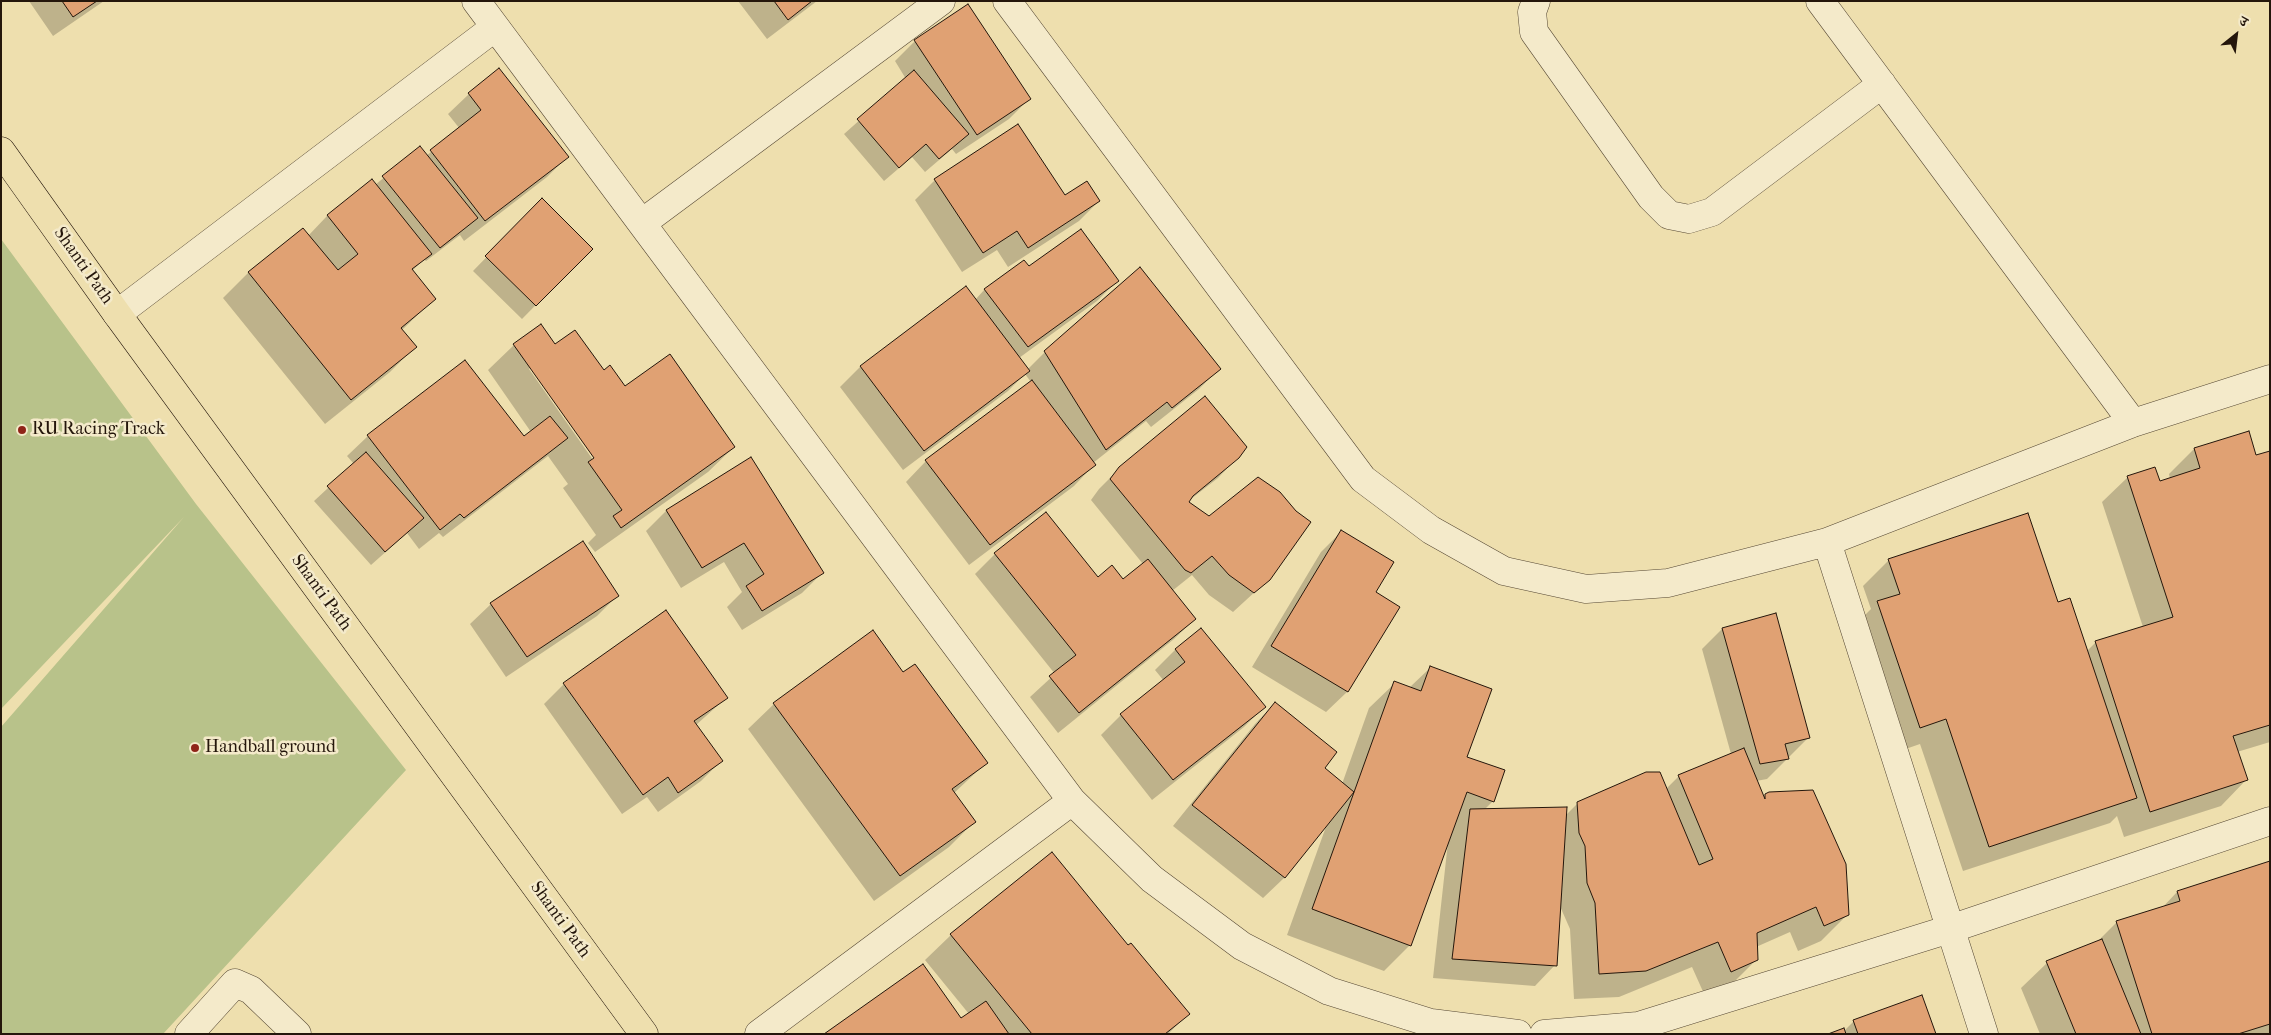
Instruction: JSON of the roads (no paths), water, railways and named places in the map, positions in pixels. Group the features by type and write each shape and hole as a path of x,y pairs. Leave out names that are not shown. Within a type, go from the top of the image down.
{"main road":[{"name":"Shanti Path","path":"1,151 117,314 644,1034"}],"street":[{"path":"476,1 494,28 642,223 1072,801 1152,879 1242,946 1329,991 1430,1023 1518,1034"},
{"path":"642,223 941,1"},
{"path":"1007,1 1363,479 1430,530 1504,571 1586,589 1668,584 1827,542 2133,423 2270,379"},
{"path":"1536,1 1532,12 1534,32 1651,197 1669,215 1689,219 1712,212 1882,84"},
{"path":"1820,1 2133,423"},
{"path":"117,314 494,28"},
{"path":"1827,542 1984,1034"},
{"path":"759,1034 1072,801"},
{"path":"1544,1034 1638,1026 1950,929 2270,822"},
{"path":"189,1034 235,983 251,990 297,1034"}],"place":[{"name":"RU Racing Track","path":"22,430"},
{"name":"Handball ground","path":"195,748"}]}
